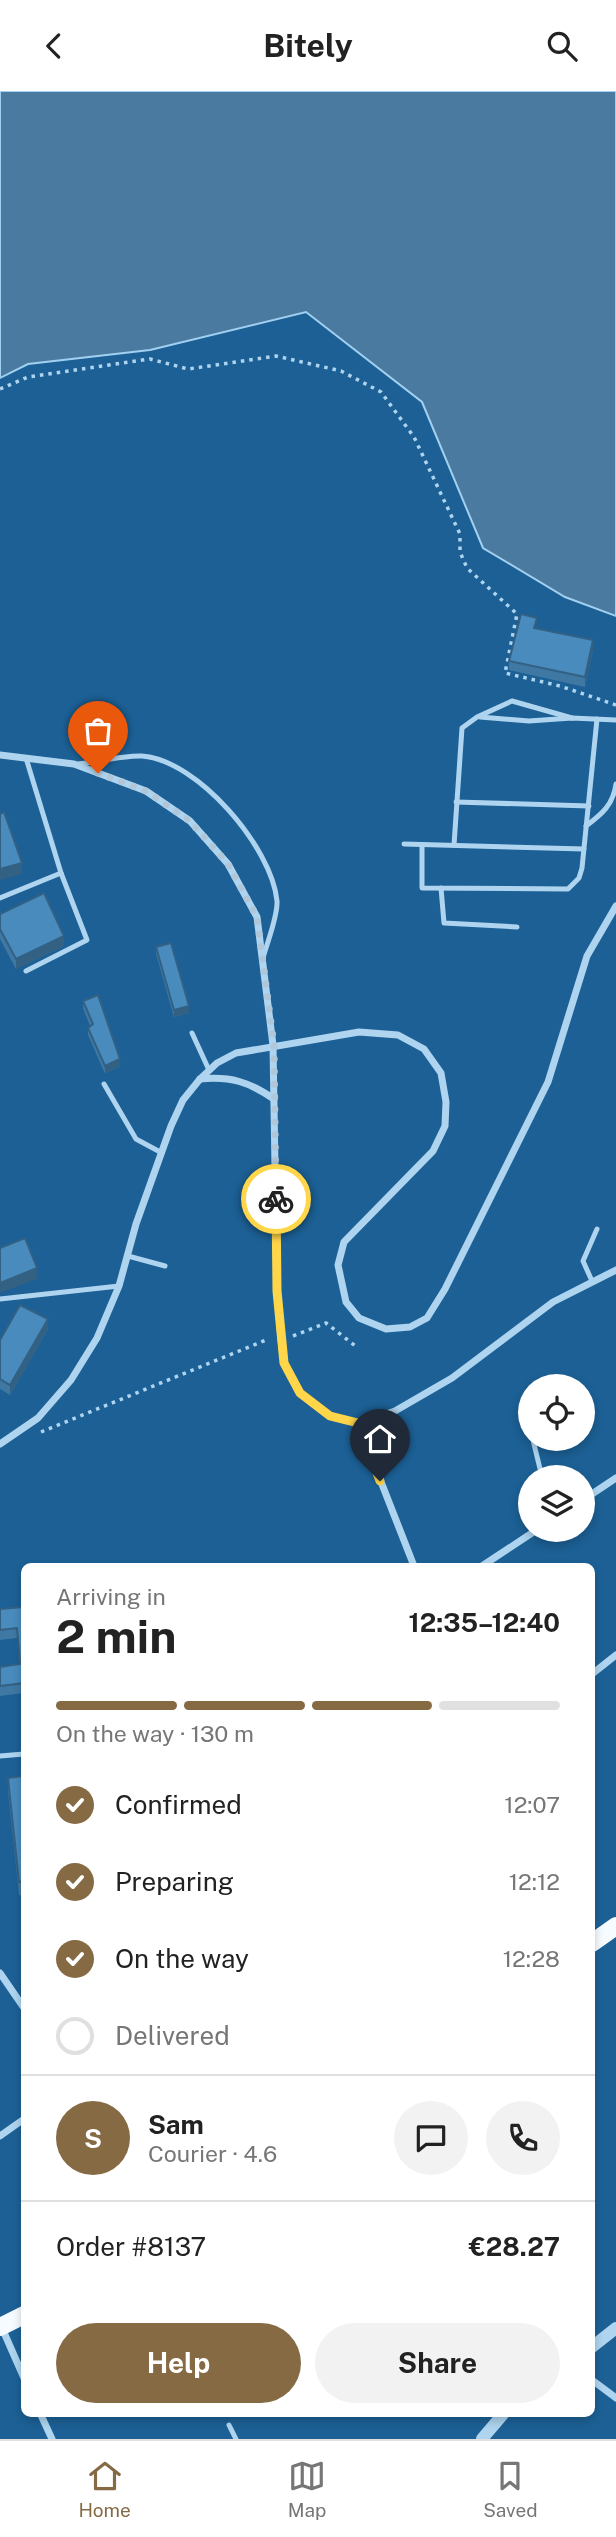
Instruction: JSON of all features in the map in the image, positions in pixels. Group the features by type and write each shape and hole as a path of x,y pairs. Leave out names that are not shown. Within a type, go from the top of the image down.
{"main road":[{"path":"595,1941 616,1926"},
{"path":"0,2325 21,2316"}],"street":[{"path":"0,755 74,764 146,791 190,821 228,864 257,917 274,1045 277,1291 281,1340 284,1363 300,1393 330,1416 358,1423 395,1411 452,1378 553,1302 616,1270"},
{"path":"0,1444 38,1418 71,1380 97,1338 120,1286 136,1224 183,1100 209,1070 236,1052 359,1032 398,1035 424,1049 442,1073 446,1103 445,1126 433,1151 344,1242 338,1265 346,1302 355,1314 370,1324 386,1329 410,1327 427,1318 445,1289 548,1082 587,956 616,906"},
{"path":"200,1079 222,1077 239,1081 256,1087 274,1099"},
{"path":"358,1423 413,1563"},
{"path":"595,1492 616,1478"},
{"path":"487,1563 518,1542"},
{"path":"595,1672 616,1655"},
{"path":"0,1973 21,2004"},
{"path":"0,2136 21,2121"},
{"path":"0,2325 21,2371"},
{"path":"595,2345 616,2328"},
{"path":"595,2381 616,2392"},
{"path":"595,2381 616,2398"},
{"path":"43,2417 52,2439"},
{"path":"482,2439 501,2417"}],"lane":[{"path":"454,845 461,728 477,717 512,701 572,717"},
{"path":"477,717 529,721 572,717 616,720"},
{"path":"422,845 422,888 568,889 579,878 584,849 597,719"},
{"path":"74,764 141,756 161,761 193,779 222,802 260,851 272,873 278,904 263,958"},
{"path":"26,758 61,873 87,940 26,971"},
{"path":"586,826 604,813 614,798 616,784"},
{"path":"456,802 589,806"},
{"path":"404,844 584,849"},
{"path":"0,898 61,873"},
{"path":"441,888 444,923 517,926"},
{"path":"192,1033 209,1070"},
{"path":"104,1084 136,1139 162,1153"},
{"path":"592,1281 583,1261 597,1229"},
{"path":"128,1255 165,1266"},
{"path":"0,1299 120,1286"},
{"path":"0,1756 21,1754"},
{"path":"229,2425 236,2439"}],"path":[{"path":"0,389 28,377 150,359 188,369 276,356 341,371 381,392 414,437 460,534 460,552 467,568 517,614 505,673 560,686 616,705"},
{"path":"281,1340 326,1324 358,1348"},
{"path":"36,1434 266,1340"}],"water":[{"path":"0,91 616,91 616,616 565,597 483,548 422,402 306,312 150,350 28,364 0,378"}],"building":[{"path":"521,614 537,618 534,628 593,640 585,677 509,661"},
{"path":"4,812 22,863 0,869 0,814"},
{"path":"44,893 64,936 16,959 0,929 0,914"},
{"path":"171,943 189,1006 174,1010 156,947"},
{"path":"98,995 120,1059 105,1066 88,1028 93,1024 83,1001"},
{"path":"25,1238 37,1268 0,1283 0,1248"},
{"path":"20,1305 48,1319 10,1385 0,1379 0,1340"},
{"path":"21,1607 21,1683 0,1686 0,1667 20,1664 17,1628 0,1630 0,1609"},
{"path":"21,1776 19,1882 8,1778"}],"way so far":[{"path":"98,773 146,791 190,821 228,864 257,917 274,1045 276,1199"}],"route":[{"path":"276,1199 277,1291 284,1363 300,1393 330,1416 358,1423 380,1481"}]}
